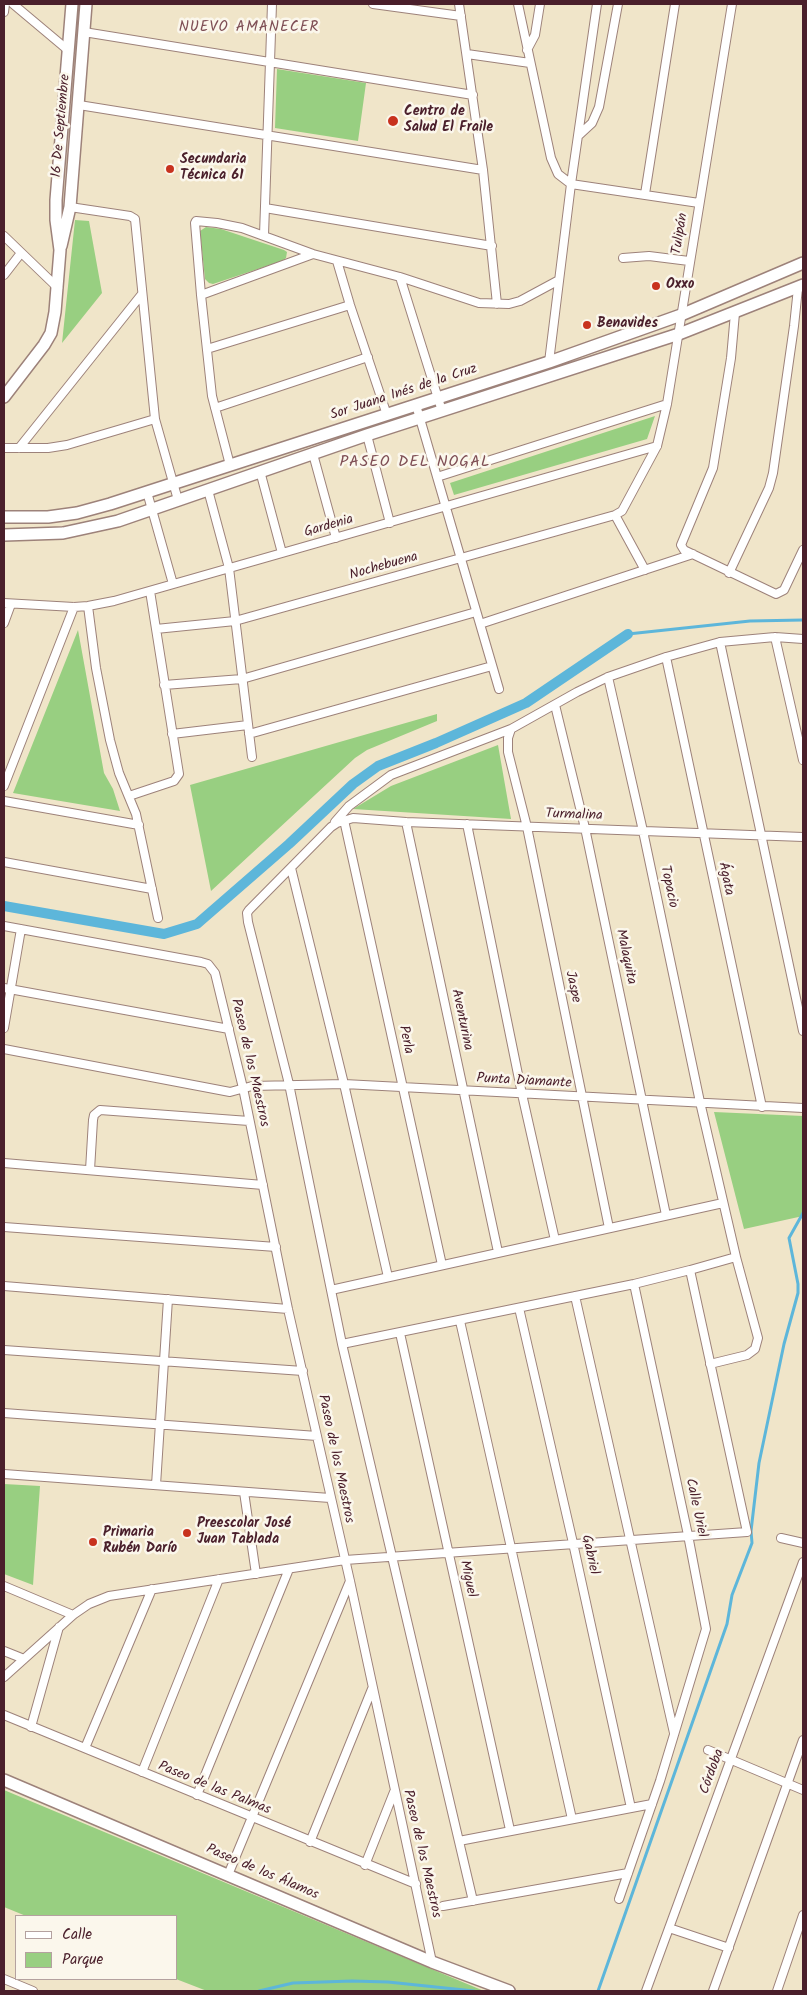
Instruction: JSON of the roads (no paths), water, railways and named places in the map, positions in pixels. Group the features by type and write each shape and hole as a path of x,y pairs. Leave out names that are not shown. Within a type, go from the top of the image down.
{"main road":[{"name":"16 De Septiembre","path":"4,397 51,333 58,288 60,250 56,220 56,200 72,4"},
{"name":"16 De Septiembre","path":"60,250 68,223 70,207 86,4"},
{"name":"Sor Juana Inés de la Cruz","path":"4,517 48,517 77,513 147,492 549,362 681,316 803,263"},
{"name":"Sor Juana Inés de la Cruz","path":"4,535 46,534 83,530 152,509 260,471 678,334 801,286"},
{"path":"600,344 605,358"},
{"name":"Paseo de los Álamos","path":"4,1780 432,1962 509,1991"}],"street":[{"path":"4,4 4,12"},
{"path":"14,4 69,51"},
{"path":"264,235 272,4"},
{"path":"373,4 461,16"},
{"path":"459,4 483,170 497,304"},
{"path":"518,4 555,168 562,178 571,184 699,203"},
{"path":"528,50 535,36 540,4"},
{"path":"549,362 571,184 597,4"},
{"path":"579,135 592,123 599,107 618,4"},
{"path":"645,194 675,4"},
{"name":"Tulipán","path":"615,515 625,508 657,446 667,404 732,4"},
{"path":"84,32 473,95"},
{"path":"467,54 530,63"},
{"path":"79,105 483,170"},
{"path":"70,207 130,216 134,219 155,419 178,500"},
{"path":"265,208 492,246"},
{"path":"230,465 215,408 201,295 195,222 217,223 264,235 313,254 400,277 479,303 509,304 520,301 559,280"},
{"path":"4,236 58,288"},
{"path":"4,275 22,253"},
{"path":"201,295 313,254"},
{"path":"623,258 649,256 689,261"},
{"path":"337,261 387,415"},
{"path":"400,277 442,411"},
{"path":"729,573 769,488 773,474 801,286"},
{"path":"20,448 142,294"},
{"path":"207,350 350,305"},
{"path":"735,313 731,358 713,468 681,542 682,547 729,573 776,594 784,590 803,550"},
{"path":"215,408 368,357"},
{"path":"437,477 667,404"},
{"path":"416,405 499,689"},
{"path":"4,448 48,448 67,445 155,419"},
{"path":"367,436 390,523"},
{"name":"Gardenia","path":"8,603 74,607 88,606 150,591 657,446"},
{"path":"313,454 336,538"},
{"path":"260,471 282,553"},
{"path":"208,490 229,568 252,757"},
{"path":"147,492 173,584"},
{"path":"615,515 645,570"},
{"name":"Nochebuena","path":"156,629 235,621 615,515"},
{"path":"480,624 693,554"},
{"path":"129,796 174,782 178,777 150,591"},
{"path":"4,623 8,603"},
{"path":"88,606 96,668 110,740 119,773 139,825 158,918"},
{"path":"4,786 74,607"},
{"path":"164,685 242,679 476,612"},
{"path":"472,1901 342,1344 289,1084 247,916 249,910 331,827 349,806 391,775 511,729 608,677 666,657 720,642 775,637 803,639"},
{"path":"775,637 803,760"},
{"path":"720,642 803,1031"},
{"name":"Ágata","path":"666,657 762,1107"},
{"path":"249,734 492,666"},
{"name":"Topacio","path":"608,677 643,831 700,1102 736,1257 758,1338 755,1349 747,1355 710,1364"},
{"name":"Malaquita","path":"555,705 585,828 666,1215"},
{"path":"172,734 248,725"},
{"name":"Jaspe","path":"511,729 508,738 508,752 527,827 610,1228"},
{"path":"4,801 139,825"},
{"name":"Turmalina","path":"344,820 353,818 406,822 803,837"},
{"path":"331,827 344,820"},
{"name":"Perla","path":"344,820 442,1265"},
{"name":"Aventurina","path":"406,822 498,1252"},
{"path":"466,824 554,1240"},
{"path":"4,862 152,889"},
{"path":"291,868 344,1084 388,1277"},
{"path":"4,926 21,929 7,989 4,1028"},
{"name":"Paseo de los Maestros","path":"21,929 208,964 215,973 243,1088 288,1309 350,1581 432,1962"},
{"path":"7,989 229,1029"},
{"name":"Punta Diamante","path":"4,1049 230,1092 252,1086 344,1084 583,1098 803,1108"},
{"path":"90,1170 93,1120 94,1115 100,1110 249,1121"},
{"path":"4,1163 263,1185"},
{"path":"331,1290 723,1203"},
{"path":"4,1227 276,1247"},
{"path":"342,1344 634,1284 736,1257"},
{"path":"4,1677 73,1615 100,1599 152,1589 345,1560 511,1550 574,1543 747,1532 690,1270"},
{"name":"Calle Uriel","path":"619,1899 652,1804 706,1629 688,1535 634,1284"},
{"path":"4,1286 288,1309"},
{"path":"575,1296 674,1735"},
{"path":"156,1485 168,1299"},
{"name":"Gabriel","path":"519,1308 574,1543 631,1808"},
{"path":"460,1321 572,1819"},
{"name":"Miguel","path":"400,1333 510,1830"},
{"path":"4,1350 303,1371"},
{"path":"4,1413 317,1436"},
{"path":"4,1474 330,1498"},
{"path":"244,1492 256,1574"},
{"path":"781,1538 803,1544"},
{"name":"Córdoba","path":"646,1991 803,1562"},
{"path":"197,1795 289,1569"},
{"path":"142,1772 219,1579"},
{"path":"228,1874 350,1581"},
{"path":"4,1586 73,1615"},
{"path":"84,1748 152,1589"},
{"path":"31,1727 60,1627"},
{"path":"4,1651 24,1659"},
{"path":"310,1842 372,1689"},
{"name":"Paseo de las Palmas","path":"4,1715 365,1865 416,1884"},
{"path":"713,1991 803,1740"},
{"path":"708,1750 803,1790"},
{"path":"365,1865 394,1792"},
{"path":"459,1841 652,1804"},
{"path":"443,1906 628,1873"},
{"path":"777,1991 803,1916"},
{"path":"669,1928 729,1948"},
{"path":"4,1979 33,1991"}],"waterway":[{"path":"628,634 750,621 803,620"},
{"path":"4,906 164,934 197,924 289,844 353,784 378,766 436,743 526,703 628,634"},
{"path":"598,1991 727,1624 732,1595 752,1543 751,1531 759,1463 784,1344 798,1293 789,1238 803,1213"},
{"path":"259,1991 293,1983 352,1981 388,1982 474,1991"}],"place":[{"name":"Centro de Salud El Fraile","path":"393,121"},
{"name":"Secundaria Técnica 61","path":"170,169"},
{"name":"Oxxo","path":"656,286"},
{"name":"Benavides","path":"587,325"},
{"name":"Preescolar José Juan Tablada","path":"187,1533"},
{"name":"Primaria Rubén Darío","path":"93,1542"}],"district":[{"name":"NUEVO AMANECER","path":"249,28"},
{"name":"PASEO DEL NOGAL","path":"415,463"}]}
